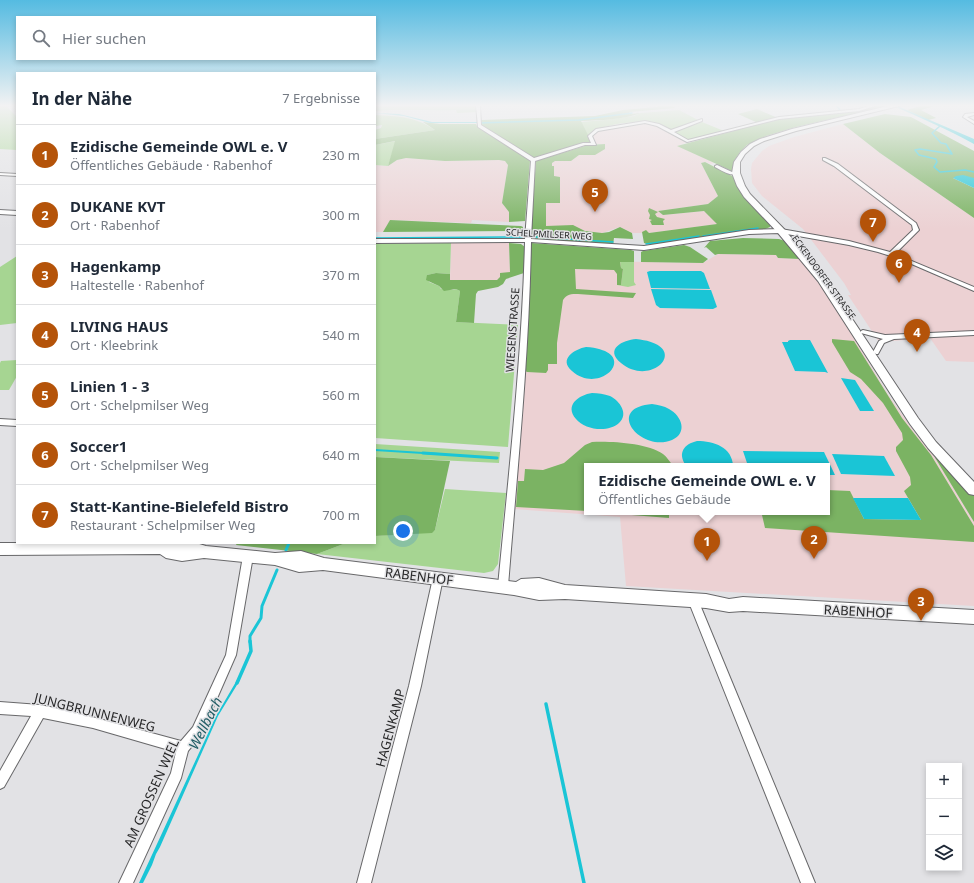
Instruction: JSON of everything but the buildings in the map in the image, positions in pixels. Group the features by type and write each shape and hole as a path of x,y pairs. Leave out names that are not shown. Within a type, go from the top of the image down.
{"main road":[{"name":"ECKENDORFER STRASSE","path":"751,146 743,153 737,162 736,173 744,190 788,234 822,280 914,421 932,445 974,490"},
{"name":"ECKENDORFER STRASSE","path":"756,146 747,153 741,168 744,182 753,195 820,269 923,423 941,445 974,479"},
{"name":"RABENHOF","path":"0,549 44,546 153,549 182,555 206,552 275,559 299,566 324,564 438,578 508,587 540,594 565,592 699,600 722,606 736,606 743,604 974,617"}],"street":[{"path":"511,146 533,160 578,146"},
{"path":"825,159 836,165 914,224 916,230 890,254"},
{"name":"WIESENSTRASSE","path":"508,587 515,451 527,276 527,240 533,160"},
{"path":"717,166 731,173 736,173"},
{"path":"0,174 9,168"},
{"path":"0,174 16,175"},
{"path":"0,212 16,212"},
{"name":"SCHELPMILSER WEG","path":"376,241 527,240 640,248 721,237 788,234 890,254 974,289"},
{"path":"863,332 878,336 897,337 974,333"},
{"path":"876,352 881,342 897,337"},
{"path":"0,422 16,423"},
{"name":"AM GROSSEN WIEL","path":"126,883 177,774 183,748 197,731 231,655 248,556"},
{"name":"HAGENKAMP","path":"364,883 415,686 438,578"},
{"path":"699,600 808,883"},
{"name":"JUNGBRUNNENWEG","path":"0,708 40,711 90,722 183,748"},
{"path":"0,784 40,711"}],"shaded area":[{"path":"602,146 678,146 714,163 701,163 718,196 708,204 658,211 663,215 704,211 718,224 649,233 632,233 620,227 602,233 585,231 576,227 546,226 546,203 560,203 559,177 554,177 554,166 552,166 552,163 555,161 571,161 579,155 595,155"},
{"path":"769,146 871,146 974,218 974,362 946,361 930,338 879,342 848,295 851,295 844,283 803,229 762,196 752,183 752,163 762,151"},
{"path":"406,158 445,161 505,161 508,165 502,203 509,212 509,222 472,220 471,223 390,220 383,232 376,232 376,165 388,166 397,160"},
{"path":"451,243 509,243 510,272 497,280 450,280"},
{"path":"718,254 776,255 778,258 800,259 817,280 848,327 889,396 915,433 934,456 974,522 974,606 626,586 620,517 594,515 830,515 830,463 584,463 584,514 514,509 532,260 703,263"}],"green space":[{"path":"0,146 16,146 16,150 0,149"},
{"path":"376,146 394,146 388,166 376,165"},
{"path":"394,146 508,146 530,161 525,221 509,222 509,212 502,203 508,165 505,161 445,161 406,158 397,160 388,166"},
{"path":"514,146 581,146 535,159"},
{"path":"584,146 605,146 605,149 595,155 579,155 571,161 555,161 552,163 552,166 554,166 554,176 560,177 560,203 546,203 546,226 573,225 585,231 602,233 609,232 620,227 632,233 633,239 614,238 613,245 530,238 536,161"},
{"path":"677,146 746,146 734,161 732,171"},
{"path":"871,146 965,146 974,151 974,178 953,178 974,188 974,218"},
{"path":"705,162 734,177 770,224 770,227 763,230 651,245 644,243 642,232 646,230 649,233 717,224 704,211 663,215 658,211 708,204 718,196 701,163"},
{"path":"649,208 658,212 655,214 657,217 665,219 663,221 664,225 652,225 650,221 652,220 649,219"},
{"path":"390,220 521,226 523,227 523,231 383,232"},
{"path":"743,238 779,239 785,241 800,259 778,258 776,255 715,255 706,247 704,248 710,241"},
{"path":"451,243 450,274 436,273 427,275 429,282 439,286 441,289 456,289 460,291 456,322 518,325 508,447 376,438 376,244"},
{"path":"509,243 521,244 525,247 524,273 506,279 503,284 498,287 478,291 476,294 474,323 456,322 460,291 456,289 444,291 439,286 426,280 427,275 436,273 450,274 450,280 497,280 500,277 500,273 510,272"},
{"path":"531,243 634,251 634,262 620,262 621,268 623,269 621,285 617,285 617,274 614,270 575,269 576,289 636,293 633,298 578,294 568,295 563,300 557,343 557,364 548,364 548,370 546,373 527,372 524,370 531,273"},
{"path":"684,245 690,247 708,259 703,263 641,262 641,252 643,251"},
{"path":"16,257 16,323 0,325 0,267"},
{"path":"620,261 634,262 634,282 636,285 628,287 617,285 621,285 623,269 621,268"},
{"path":"832,339 854,341 902,418 931,455 974,526 974,542 765,528 762,515 830,515 830,490 850,491 864,519 921,520 904,491 911,485 910,477 896,451 896,447 903,440 902,433 883,403 861,379 850,372 832,342"},
{"path":"16,360 16,378 9,390 0,390 1,361"},
{"path":"592,442 619,442 639,445 656,450 663,454 671,463 584,463 584,511 516,507 518,481 524,481 525,469 543,470 564,463 585,445"},
{"path":"376,444 500,452 499,463 376,457"},
{"path":"934,456 974,496 974,522"},
{"path":"376,457 450,461 435,530 432,533 376,536"},
{"path":"445,489 506,493 498,564 493,571 484,573 317,554 343,544 376,544 376,536 432,532 435,530"},
{"path":"632,515 669,515 669,518"},
{"path":"236,544 343,544 317,554"}],"water":[{"path":"963,175 974,178 974,188 953,178"},
{"path":"701,271 704,273 710,289 651,288 647,272"},
{"path":"651,289 711,290 717,307 713,309 660,308 656,305"},
{"path":"636,339 653,343 662,349 665,356 662,363 655,368 645,371 633,370 621,363 616,358 614,353 617,346 626,341"},
{"path":"790,340 810,340 828,373 795,371 782,342 788,342"},
{"path":"586,347 603,350 612,356 614,363 611,370 604,376 594,379 583,378 568,367 567,359 570,355 577,350"},
{"path":"841,378 855,380 874,411 860,411"},
{"path":"592,393 610,396 620,404 623,416 619,423 609,428 597,429 585,426 576,419 573,414 572,405 578,398"},
{"path":"652,404 667,408 674,412 680,420 682,429 677,437 672,440 660,442 649,440 639,435 632,428 629,421 631,413 638,407"},
{"path":"703,441 721,446 729,454 733,463 684,463 682,457 683,450 692,442"},
{"path":"743,451 824,452 829,463 747,463"},
{"path":"832,454 884,456 895,476 841,474"},
{"path":"830,465 835,475 830,475"},
{"path":"853,498 908,498 921,520 864,519"},
{"path":"237,680 240,680 218,716 152,865 143,883 139,883 216,716"}],"waterway":[{"path":"947,146 952,154 920,149 915,150 919,155 936,159 937,162 934,167 940,172 965,170 974,172"},
{"path":"703,236 758,228"},
{"path":"646,244 699,236"},
{"path":"376,238 522,237"},
{"path":"535,237 613,242"},
{"path":"376,450 423,453"},
{"path":"423,453 439,454"},
{"path":"423,453 497,458"},
{"name":"Wellbach","path":"286,550 289,544"},
{"name":"Wellbach","path":"250,641 250,636 261,618 262,606 277,570"},
{"name":"Wellbach","path":"237,683 251,651 250,641"},
{"path":"546,704 584,883"}],"place":[{"name":"Linien 1 - 3","path":"595,212"},
{"name":"Statt-Kantine-Bielefeld Bistro","path":"873,242"},
{"name":"Soccer1","path":"899,283"},
{"name":"LIVING HAUS","path":"917,352"},
{"name":"DUKANE KVT","path":"814,559"},
{"name":"Ezidische Gemeinde OWL e. V","path":"707,561"},
{"name":"Hagenkamp","path":"921,621"}]}
